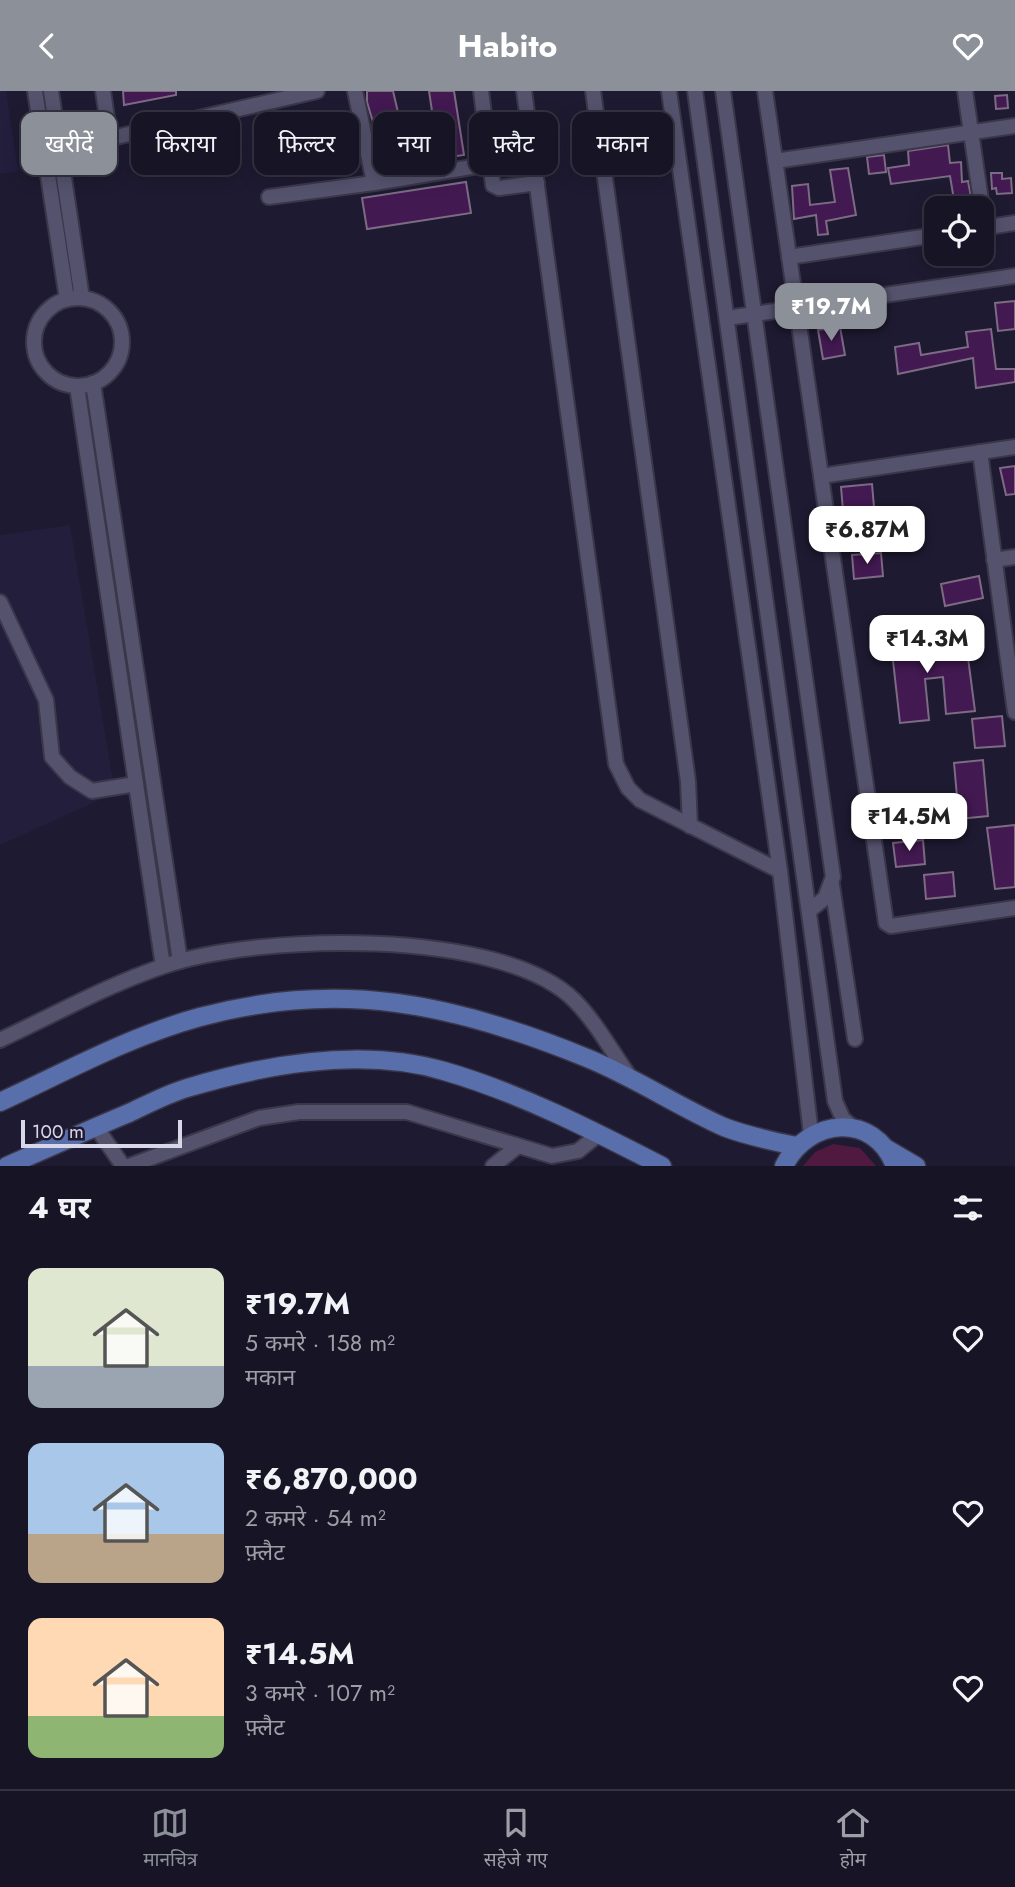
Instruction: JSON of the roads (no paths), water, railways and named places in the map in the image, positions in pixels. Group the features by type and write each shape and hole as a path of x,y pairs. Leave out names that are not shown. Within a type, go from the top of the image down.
{"main road":[{"path":"0,1102 145,1036 199,1017 261,1004 366,998 419,1005 505,1025 591,1059 726,1128 796,1146"},
{"path":"7,1166 185,1088 262,1070 321,1061 363,1061 403,1063 443,1070 566,1117 662,1166"},
{"path":"784,1166 796,1146 811,1134 839,1127 855,1129 916,1166"},
{"path":"884,1147 895,1166"}],"street":[{"path":"35,91 75,299"},
{"path":"51,91 54,112"},
{"path":"103,91 106,112"},
{"path":"117,136 317,91"},
{"path":"355,91 374,183"},
{"path":"481,91 484,112"},
{"path":"524,91 527,112"},
{"path":"593,91 688,781 690,826"},
{"path":"669,91 780,871 811,1134"},
{"path":"695,91 835,1101 843,1119 855,1129"},
{"path":"723,91 855,1039"},
{"path":"765,91 886,923 891,926 1015,908"},
{"path":"965,91 979,196"},
{"path":"775,160 1015,126"},
{"path":"269,197 469,168"},
{"path":"62,175 75,299"},
{"path":"493,175 495,188 537,183"},
{"path":"536,175 616,764 628,788 640,800 780,871"},
{"path":"994,226 1015,223"},
{"path":"789,257 924,237"},
{"path":"727,318 1015,276"},
{"path":"75,299 108,310 117,322 122,336 116,365 106,376 93,383 77,386 51,377 36,354 37,326 44,314 75,299"},
{"path":"93,383 180,961"},
{"path":"77,386 163,966"},
{"path":"821,476 1015,447"},
{"path":"980,452 1015,712"},
{"path":"995,560 1015,557"},
{"path":"0,602 46,700 50,750 55,761 92,791 136,784"},
{"path":"810,910 825,898 832,885"},
{"path":"0,1041 163,966 180,961 275,947 367,943 437,949 500,963 550,983 573,999 633,1081"},
{"path":"129,1166 259,1118 299,1112 407,1112 552,1156 566,1156 578,1151 599,1133"},
{"path":"96,1127 123,1166"},
{"path":"492,1166 518,1146"}]}
